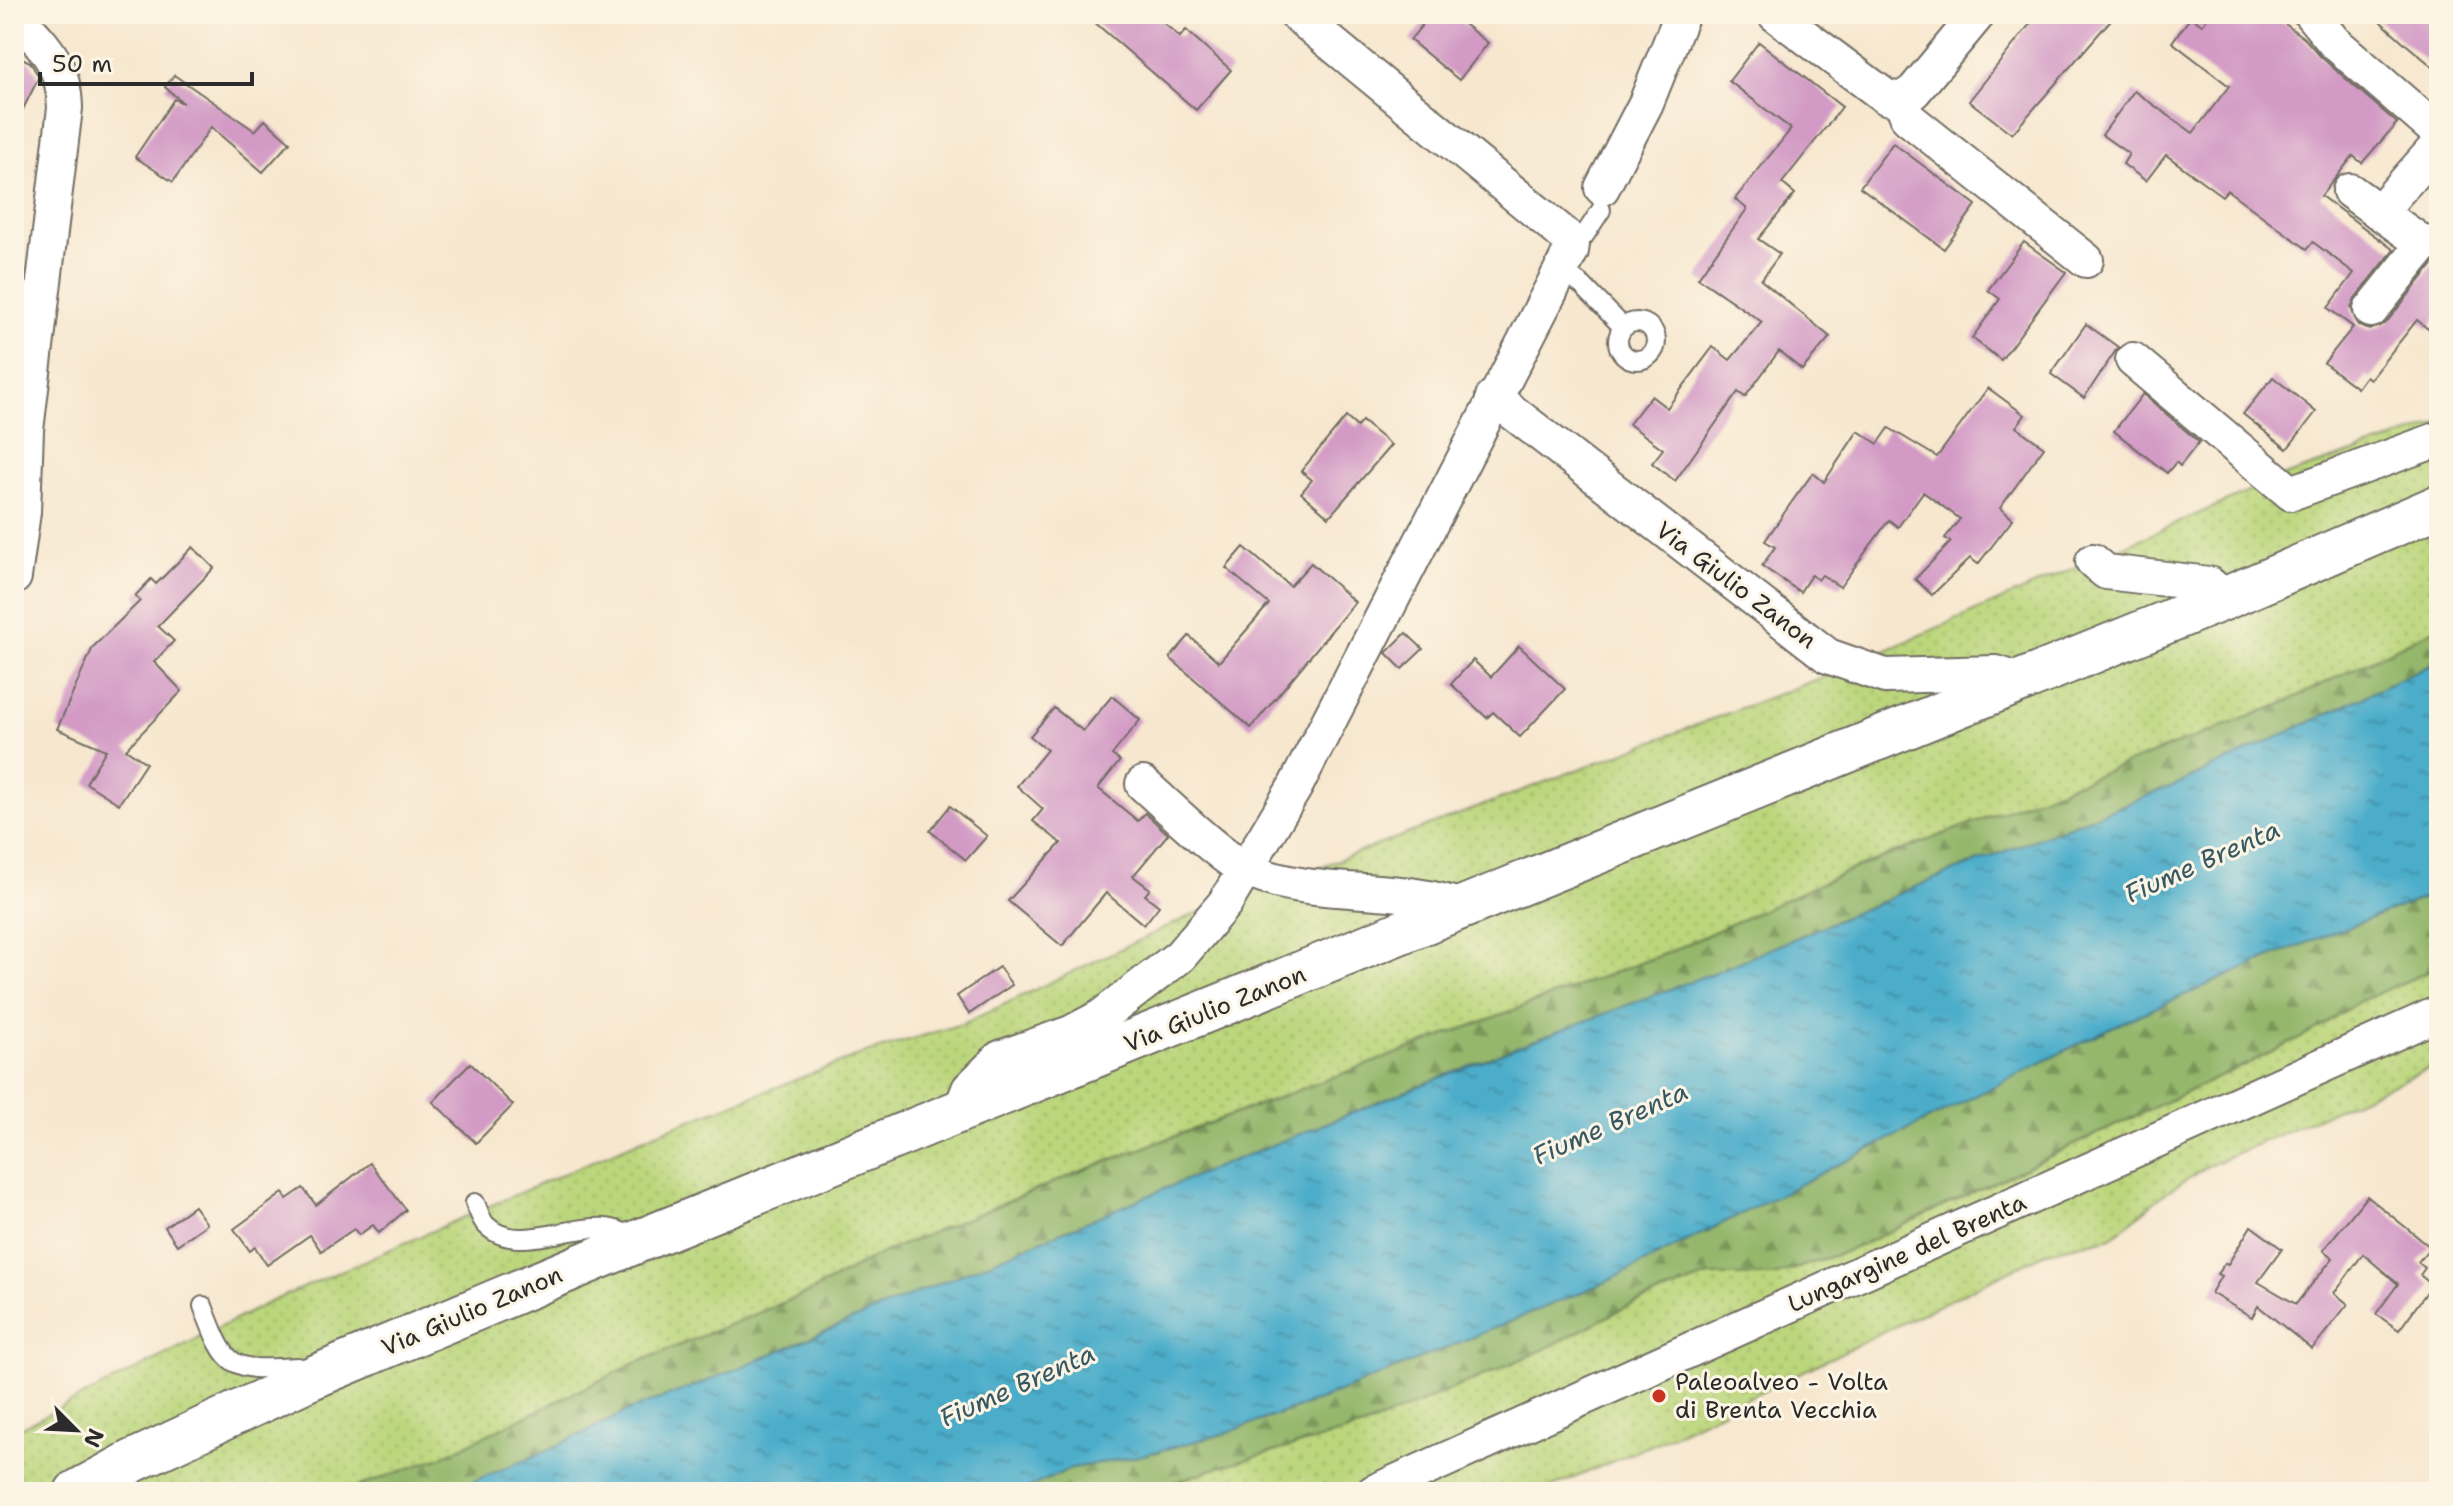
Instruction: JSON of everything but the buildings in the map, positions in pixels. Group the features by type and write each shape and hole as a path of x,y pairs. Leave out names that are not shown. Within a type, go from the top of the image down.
{"street":[{"path":"1296,14 1567,257"},
{"path":"1601,199 1646,103 1682,14"},
{"path":"1775,14 1886,97 1901,100 1914,91 1978,14"},
{"path":"2311,14 2334,42 2439,133"},
{"path":"14,577 23,512 29,399 65,108 64,79 40,41 17,15"},
{"path":"1901,100 1908,118 2086,260"},
{"path":"2379,212 2439,144"},
{"path":"2350,191 2424,244 2371,310"},
{"name":"Via Giulio Zanon","path":"966,1110 969,1089 1000,1058 1071,1033 1101,1017 1180,956 1198,939 1248,870 1295,787 1567,257"},
{"path":"2133,360 2291,493 2439,439"},
{"name":"Via Giulio Zanon","path":"1493,397 1828,656 1885,676 1996,673 2005,676 2009,686"},
{"name":"Via Giulio Zanon","path":"76,1492 133,1461 309,1379 634,1243 2226,598 2439,506"},
{"path":"2093,561 2106,572 2209,584 2226,598"},
{"path":"1143,784 1248,870 1346,889 1437,897 1464,908"},
{"name":"Lungargine del Brenta","path":"1374,1492 2439,1013"}],"lane":[{"path":"1601,199 1584,236 1567,257 1583,286 1623,327"},
{"name":"Via Giulio Zanon","path":"475,1203 485,1224 496,1231 534,1237 607,1226 626,1233 634,1243"},
{"path":"203,1306 217,1342 238,1366 255,1369 298,1367 309,1379"}],"green space":[{"path":"2439,424 2439,627 2284,703 1848,871 1672,951 1086,1169 880,1254 812,1291 636,1363 441,1457 346,1492 14,1492 14,1431 270,1302 654,1134 866,1053 965,1023 1192,915 1834,673 2287,475"},
{"path":"2439,627 2439,661 2185,781 1934,879 1723,969 1509,1050 1202,1173 703,1383 630,1410 544,1452 447,1492 342,1492 441,1457 636,1363 812,1291 880,1254 1087,1169 1672,951 1848,871 2284,703"},
{"path":"2439,892 2439,967 2360,1001 2307,1035 2253,1061 1850,1250 1774,1276 1708,1276 1626,1307 1545,1349 1366,1426 1222,1466 1146,1492 1019,1492 1072,1468 1139,1456 1223,1434 1322,1399 1606,1282 2110,1028 2275,955"},
{"path":"2439,967 2439,1064 2208,1166 2168,1191 2112,1237 2048,1252 1656,1443 1541,1492 1146,1492 1222,1466 1366,1426 1545,1349 1625,1307 1708,1276 1774,1276 1850,1250 2253,1061 2307,1035 2360,1001"}],"water":[{"name":"Fiume Brenta","path":"2439,661 2439,892 2275,955 2110,1028 1606,1282 1322,1399 1223,1434 1139,1456 1072,1468 1019,1492 447,1492 544,1452 630,1410 703,1383 1202,1173 1509,1050 1723,969 1934,879 2185,781"}],"place":[{"name":"Paleoalveo - Volta di Brenta Vecchia","path":"1659,1396"}]}
